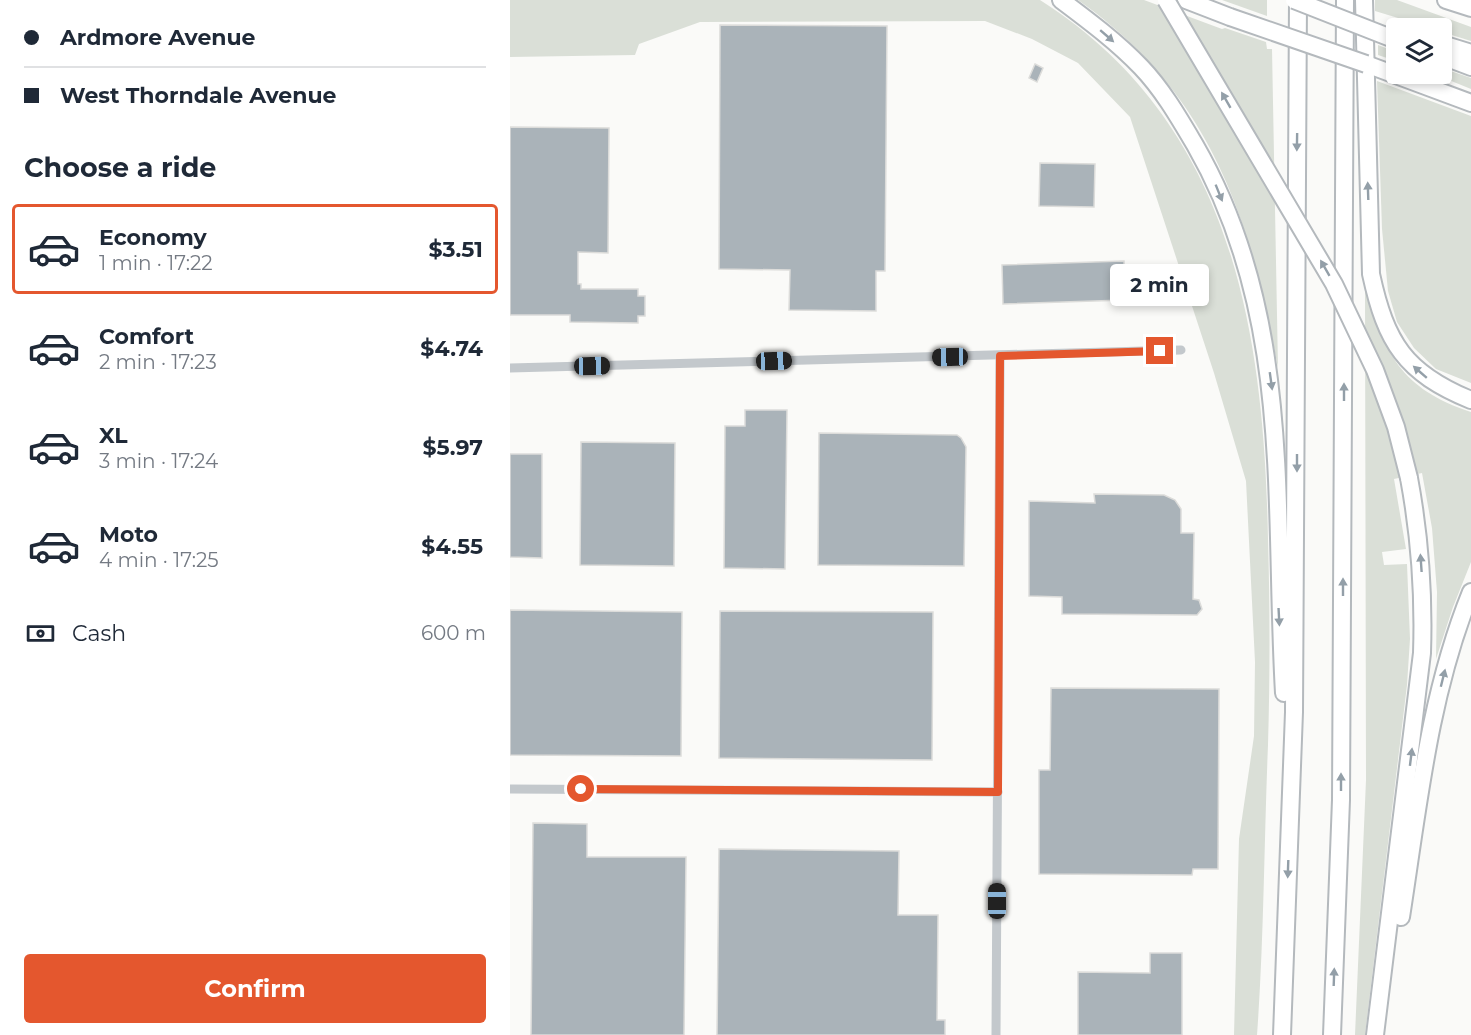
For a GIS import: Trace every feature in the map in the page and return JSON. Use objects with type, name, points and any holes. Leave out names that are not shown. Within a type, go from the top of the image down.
[{"type":"highway","points":[[1061,0],[1106,34],[1142,68],[1176,112],[1211,174],[1233,227],[1255,292],[1266,344],[1273,396],[1278,499],[1278,601],[1290,811]]},
{"type":"highway","points":[[1166,0],[1334,284],[1355,325],[1392,418],[1409,478],[1420,543],[1424,596],[1422,653],[1375,1035]]},
{"type":"highway","points":[[1186,0],[1471,103]]},
{"type":"highway","points":[[1282,1035],[1290,811],[1297,466],[1295,0],[1386,36]]},
{"type":"highway","points":[[1311,0],[1386,26]]},
{"type":"highway","points":[[1332,1035],[1341,800],[1345,0]]},
{"type":"highway","points":[[1364,0],[1371,274],[1377,303],[1395,344],[1409,363],[1428,379],[1471,400]]},
{"type":"highway","points":[[1446,0],[1471,8]]},
{"type":"highway","points":[[1452,50],[1471,53]]},
{"type":"highway","points":[[1452,55],[1471,67]]},
{"type":"highway","points":[[1379,1002],[1394,958],[1434,715],[1455,632],[1471,592]]},
{"type":"street","points":[[510,368],[1180,350]]},
{"type":"street","points":[[996,1035],[1000,356]]},
{"type":"street","points":[[510,789],[998,792]]},
{"type":"shaded area","points":[[510,0],[1040,0],[1105,50],[1156,106],[1195,169],[1224,236],[1245,308],[1258,383],[1265,461],[1270,642],[1263,927],[1257,1035],[1234,1035],[1239,839],[1254,736],[1255,662],[1246,481],[1214,373],[1130,117],[1078,63],[1032,39],[985,21],[700,22],[639,44],[635,55],[510,57]]},
{"type":"shaded area","points":[[1078,0],[1144,0],[1222,29],[1225,28],[1266,42],[1267,49],[1272,49],[1278,368],[1254,259],[1237,209],[1217,162],[1192,117],[1161,75],[1123,36]]},
{"type":"shaded area","points":[[1222,0],[1267,0],[1267,16]]},
{"type":"shaded area","points":[[1375,0],[1397,0],[1446,18],[1398,18],[1375,11]]},
{"type":"shaded area","points":[[1452,20],[1471,27],[1471,41],[1452,35]]},
{"type":"shaded area","points":[[1378,45],[1386,48],[1386,58],[1378,55]]},
{"type":"shaded area","points":[[1452,71],[1471,78],[1471,89],[1452,81]]},
{"type":"shaded area","points":[[1377,81],[1471,116],[1471,383],[1436,369],[1414,348],[1397,322],[1388,291],[1382,229]]},
{"type":"shaded area","points":[[1365,287],[1380,331],[1399,366],[1428,392],[1447,403],[1471,412],[1471,562],[1436,659],[1437,592],[1432,528],[1422,473],[1394,479],[1406,549],[1382,552],[1384,565],[1407,564],[1410,639],[1407,685],[1365,1035],[1355,1035],[1366,780]]},
{"type":"building","points":[[720,25],[887,26],[885,271],[876,271],[876,311],[789,310],[790,270],[719,269]]},
{"type":"building","points":[[1035,64],[1043,68],[1037,82],[1029,78]]},
{"type":"building","points":[[510,127],[609,128],[608,253],[578,252],[578,284],[581,284],[581,289],[638,289],[638,296],[645,296],[645,316],[638,316],[638,323],[570,322],[570,315],[510,315]]},
{"type":"building","points":[[1040,163],[1095,164],[1094,207],[1039,206]]},
{"type":"building","points":[[1124,261],[1125,300],[1003,304],[1002,265]]},
{"type":"building","points":[[745,410],[787,410],[785,569],[724,568],[725,426],[745,426]]},
{"type":"building","points":[[819,433],[957,435],[961,438],[966,447],[964,566],[818,565]]},
{"type":"building","points":[[581,442],[675,443],[674,566],[580,565]]},
{"type":"building","points":[[510,454],[542,454],[542,558],[510,557]]},
{"type":"building","points":[[1094,494],[1164,495],[1175,500],[1181,509],[1181,533],[1194,533],[1193,599],[1199,600],[1202,609],[1197,615],[1062,614],[1062,597],[1029,596],[1029,501],[1095,503]]},
{"type":"building","points":[[510,610],[682,612],[681,756],[510,755]]},
{"type":"building","points":[[720,611],[933,612],[932,760],[719,758]]},
{"type":"building","points":[[1051,688],[1219,689],[1218,869],[1193,869],[1192,875],[1039,874],[1039,770],[1050,770]]},
{"type":"building","points":[[533,823],[587,824],[587,857],[686,857],[684,1035],[531,1035]]},
{"type":"building","points":[[719,849],[899,851],[898,915],[938,915],[937,1020],[945,1020],[945,1035],[717,1035]]},
{"type":"building","points":[[1150,953],[1182,953],[1182,1035],[1078,1035],[1078,972],[1150,973]]},
{"type":"route","points":[[581,789],[998,792],[1000,356],[1160,351]]}]
